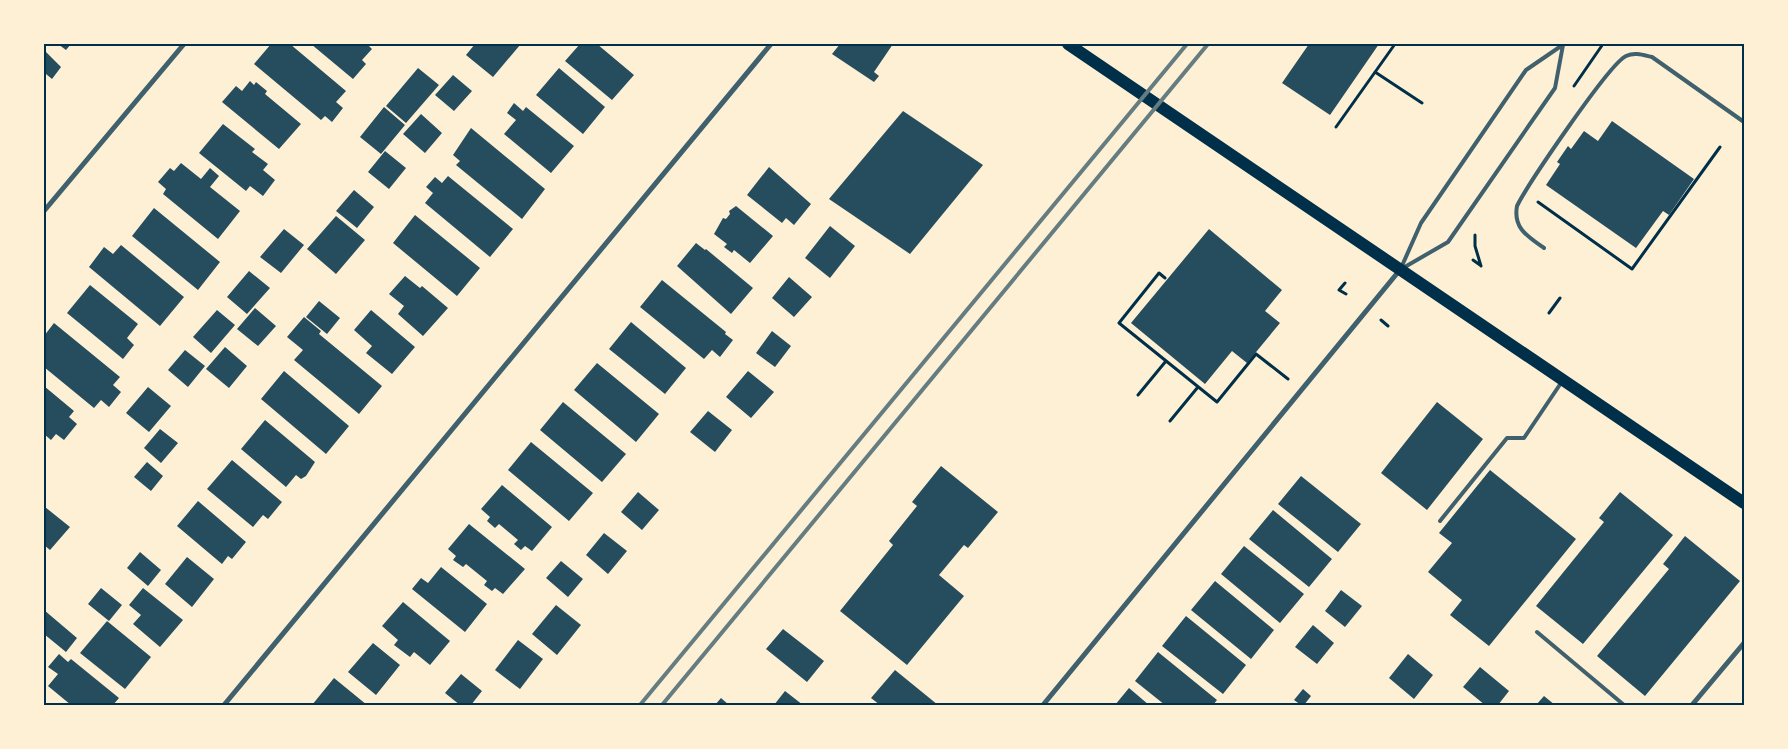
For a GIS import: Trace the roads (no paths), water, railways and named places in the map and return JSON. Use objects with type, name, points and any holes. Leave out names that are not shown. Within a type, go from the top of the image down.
[{"type":"main road","points":[[1068,44],[1744,503]]},
{"type":"street","points":[[44,211],[184,44]]},
{"type":"street","points":[[224,705],[771,44]]},
{"type":"street","points":[[1043,705],[1401,269]]},
{"type":"street","points":[[1692,705],[1744,643]]},
{"type":"lane","points":[[1401,269],[1448,242],[1555,88],[1563,44]]},
{"type":"lane","points":[[1401,269],[1421,223],[1526,70],[1563,44]]},
{"type":"lane","points":[[1544,248],[1521,230],[1515,216],[1517,206],[1589,100],[1620,60],[1627,56],[1639,54],[1652,57],[1744,122]]},
{"type":"lane","points":[[1440,521],[1506,438],[1524,438],[1563,380]]},
{"type":"lane","points":[[1537,632],[1624,705]]},
{"type":"railway","points":[[640,705],[1187,44]]},
{"type":"railway","points":[[662,705],[1208,44]]}]
